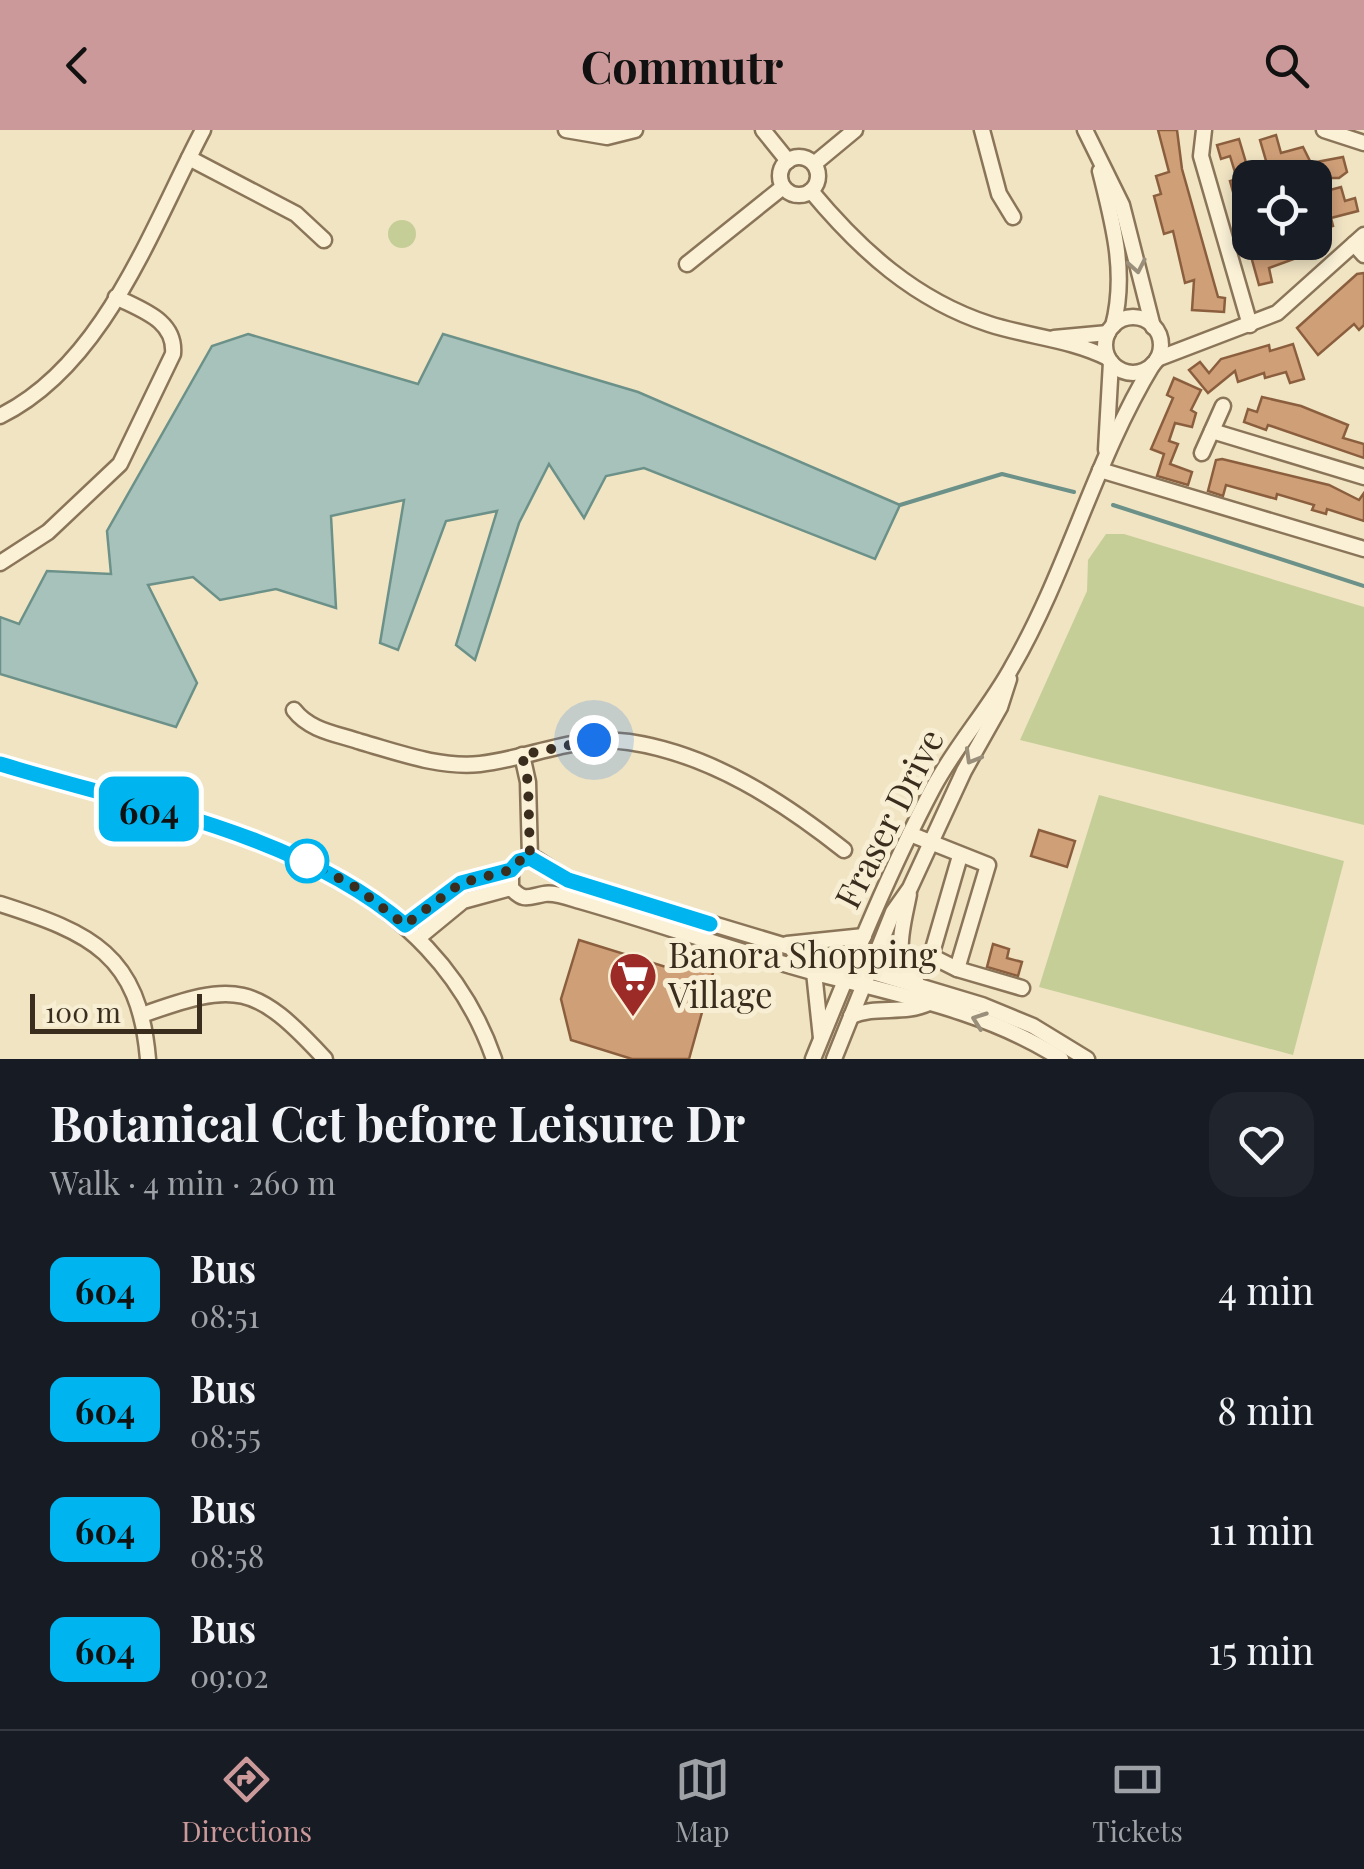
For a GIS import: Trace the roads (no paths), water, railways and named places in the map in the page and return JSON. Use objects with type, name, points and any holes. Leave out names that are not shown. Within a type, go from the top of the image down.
[{"type":"street","points":[[0,416],[60,376],[89,342],[203,130]]},
{"type":"street","points":[[566,130],[606,138],[635,130]]},
{"type":"street","points":[[763,130],[788,161]]},
{"type":"street","points":[[814,164],[855,130]]},
{"type":"street","points":[[982,130],[998,194],[1013,217]]},
{"type":"street","points":[[1085,130],[1122,206],[1160,344],[1155,362]]},
{"type":"street","points":[[1204,130],[1202,156],[1250,325]]},
{"type":"street","points":[[1324,130],[1364,142]]},
{"type":"street","points":[[1098,156],[1117,245],[1119,288],[1110,329],[1109,360]]},
{"type":"street","points":[[802,157],[814,164],[818,178],[811,191],[796,195],[783,187],[780,173],[788,161],[802,157]]},
{"type":"street","points":[[188,158],[296,214],[324,240]]},
{"type":"street","points":[[687,264],[783,187]]},
{"type":"street","points":[[811,191],[862,248],[912,288],[988,324],[1054,338],[1131,373],[1196,340],[1277,313],[1360,245]]},
{"type":"street","points":[[0,563],[48,532],[120,464],[173,354],[168,328],[116,297]]},
{"type":"street","points":[[1054,338],[1110,329],[1132,318],[1196,340]]},
{"type":"street","name":"Fraser Drive","points":[[1106,451],[1109,360]]},
{"type":"street","name":"Fraser Drive","points":[[834,1059],[893,912],[910,888],[1000,707],[1012,668],[1106,451],[1155,362]]},
{"type":"street","points":[[1202,452],[1223,406]]},
{"type":"street","points":[[1212,431],[1364,477]]},
{"type":"street","points":[[1100,470],[1364,548]]},
{"type":"street","name":"Fraser Drive","points":[[813,1059],[910,834],[951,756],[1012,668]]},
{"type":"street","points":[[294,710],[303,721],[327,731],[430,761],[470,764],[594,740],[664,749],[768,794],[844,850]]},
{"type":"street","points":[[522,755],[530,799],[530,858]]},
{"type":"street","points":[[0,764],[290,853],[357,888],[405,925],[453,980],[494,1059]]},
{"type":"street","points":[[910,834],[929,845],[988,865],[958,969]]},
{"type":"street","points":[[960,856],[931,956],[958,969],[1022,988]]},
{"type":"street","points":[[405,925],[461,883],[511,870],[519,861],[530,858],[542,862],[549,871],[781,945],[849,973],[923,986],[1009,1015],[1087,1059]]},
{"type":"street","points":[[511,870],[511,888]]},
{"type":"street","points":[[544,894],[550,884],[549,871]]},
{"type":"street","points":[[418,938],[463,901],[511,888]]},
{"type":"street","points":[[511,888],[526,899],[544,894],[608,909],[814,972],[849,973]]},
{"type":"street","points":[[910,888],[900,959],[906,974],[923,986]]},
{"type":"street","points":[[608,909],[626,898]]},
{"type":"street","points":[[0,904],[64,925],[95,942],[126,980],[142,1015],[148,1059]]},
{"type":"street","points":[[670,912],[678,920],[720,934],[728,946]]},
{"type":"street","points":[[781,945],[864,936]]},
{"type":"street","points":[[814,972],[822,1038]]},
{"type":"street","points":[[866,977],[1016,1034],[1061,1059]]},
{"type":"street","points":[[142,1015],[200,994],[236,993],[281,1016],[325,1059]]},
{"type":"street","points":[[851,1016],[872,1009],[918,1009],[929,1003]]},
{"type":"water","points":[[248,334],[418,384],[443,334],[638,392],[900,505],[875,559],[644,468],[606,476],[584,518],[549,464],[519,523],[475,660],[456,645],[497,511],[446,521],[398,650],[380,643],[404,500],[331,516],[336,608],[276,589],[220,600],[193,577],[148,585],[197,683],[176,727],[0,674],[0,617],[19,624],[47,571],[111,574],[107,531],[212,346]]},
{"type":"waterway","points":[[900,505],[1002,474],[1074,492]]},
{"type":"waterway","points":[[1113,505],[1364,586]]},
{"type":"place","name":"Banora Shopping Village","points":[[633,1018]]}]
